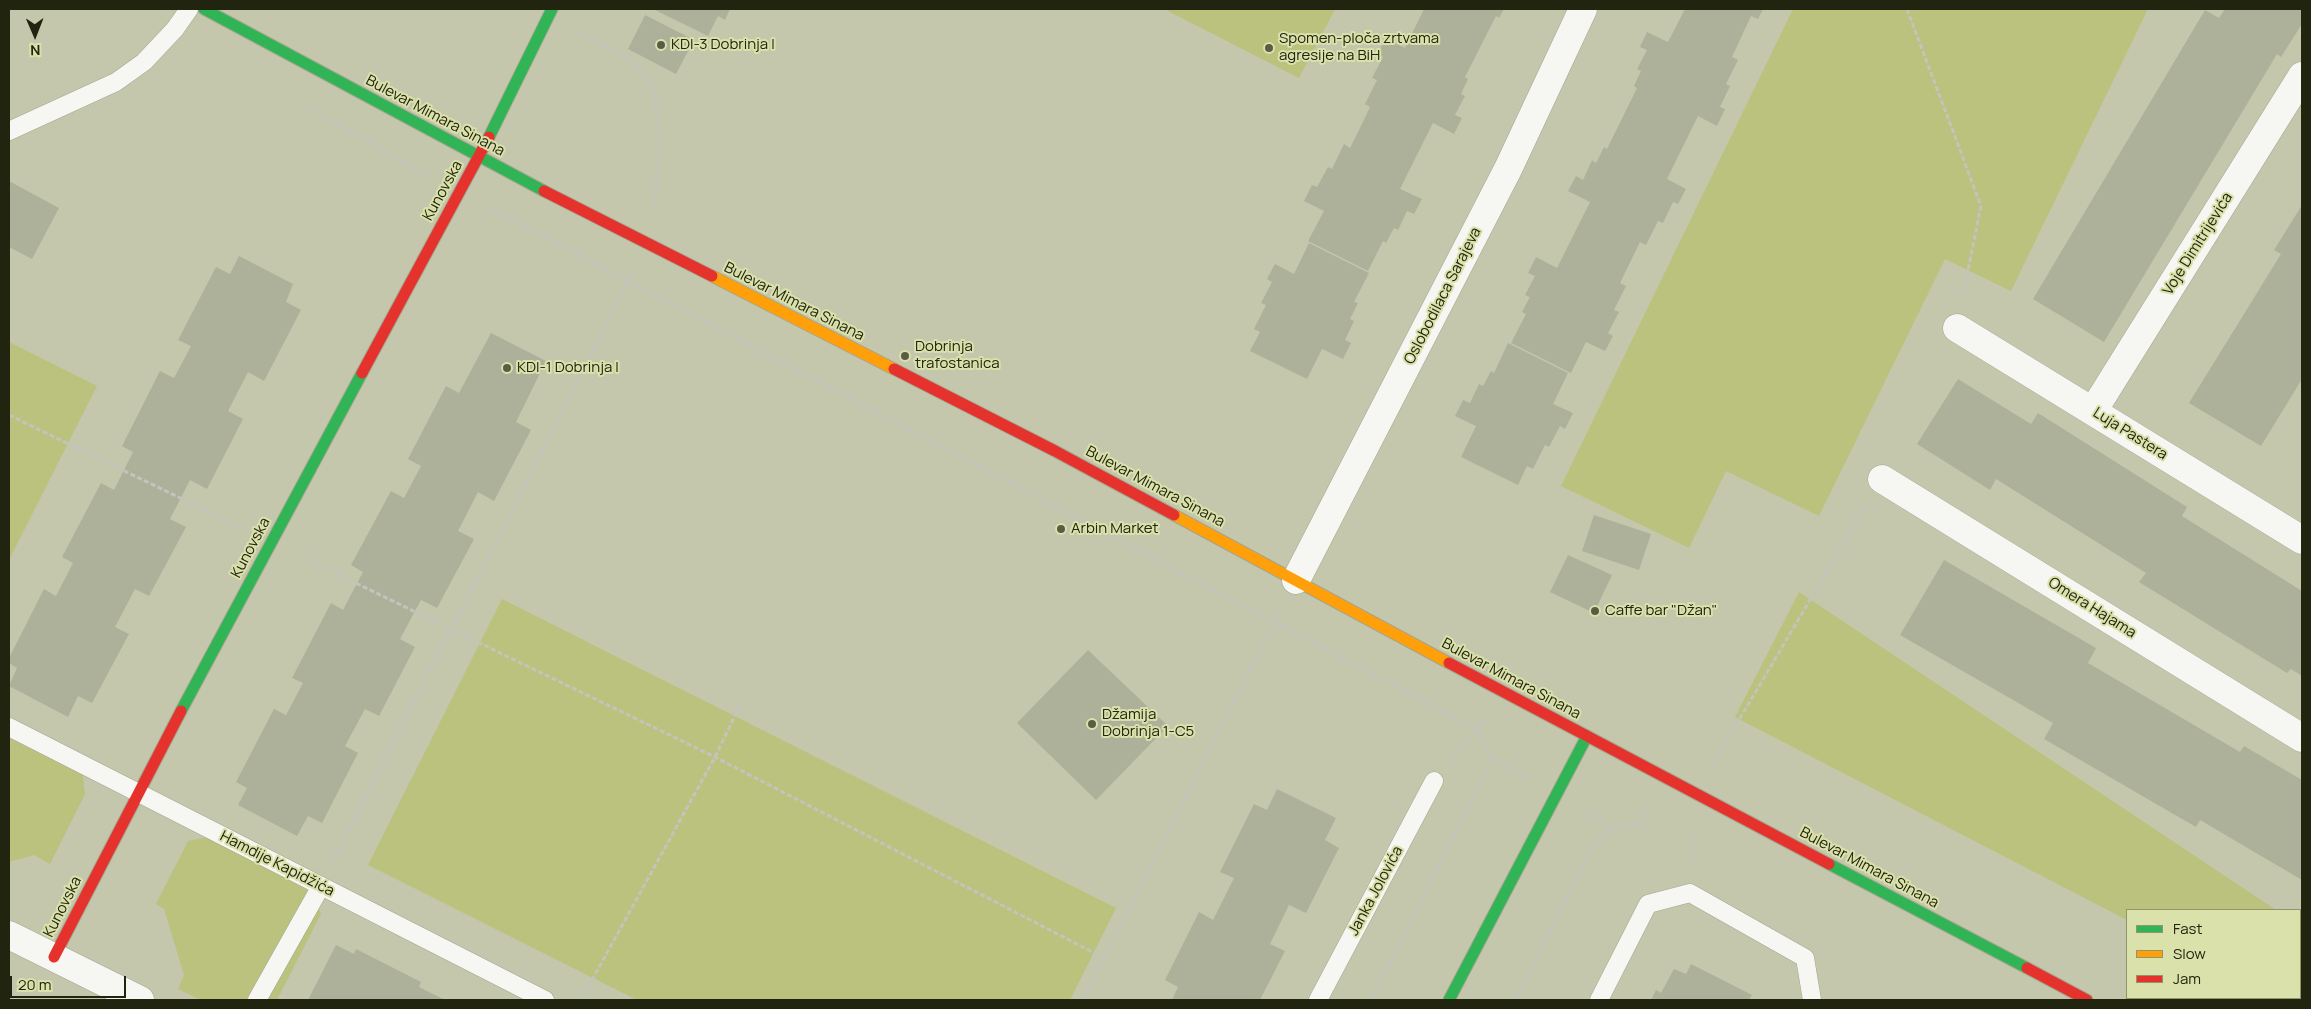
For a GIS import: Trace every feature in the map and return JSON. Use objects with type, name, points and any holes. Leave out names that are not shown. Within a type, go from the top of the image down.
[{"type":"street","name":"Bulevar Mimara Sinana","points":[[204,9],[647,244],[1055,450],[1496,688],[2087,1000]]},
{"type":"street","name":"Kunovska","points":[[54,956],[137,793],[480,156],[552,9]]},
{"type":"street","name":"Oslobodilaca Sarajeva","points":[[1296,580],[1508,169],[1583,9]]},
{"type":"street","name":"Voje Dimitrijevića","points":[[2093,411],[2302,76]]},
{"type":"street","name":"Luja Pastera","points":[[1957,328],[2302,540]]},
{"type":"street","name":"Omera Hajama","points":[[1882,479],[2302,738]]},
{"type":"street","points":[[1449,1000],[1587,736]]},
{"type":"street","points":[[9,935],[140,1000]]},
{"type":"lane","points":[[9,130],[116,82],[144,62],[174,29],[189,9]]},
{"type":"lane","name":"Hamdije Kapidžića","points":[[9,728],[545,1000]]},
{"type":"lane","name":"Janka Jolovića","points":[[1318,1000],[1434,781]]},
{"type":"lane","points":[[257,1000],[321,886]]},
{"type":"lane","points":[[1599,1000],[1648,904],[1690,893],[1805,958],[1812,1000]]},
{"type":"path","points":[[1907,9],[1981,206],[1957,328]]},
{"type":"path","points":[[321,886],[647,244],[658,178],[660,125],[650,83],[629,60],[576,32],[545,22]]},
{"type":"path","points":[[303,104],[458,194],[493,210],[1477,729],[1492,759],[1371,1000]]},
{"type":"path","points":[[9,415],[715,757],[1104,958]]},
{"type":"path","points":[[1690,893],[1696,794],[1882,479]]},
{"type":"path","points":[[1083,1000],[1296,580]]},
{"type":"path","points":[[1434,781],[1477,729],[1496,688]]},
{"type":"path","points":[[581,1000],[715,757],[742,701]]},
{"type":"path","points":[[1514,1000],[1590,851],[1611,829],[1640,824],[1662,776]]},
{"type":"green space","points":[[1164,9],[1335,9],[1299,78]]},
{"type":"green space","points":[[1793,9],[2148,9],[2011,291],[1945,259],[1819,516],[1726,471],[1689,548],[1561,486]]},
{"type":"green space","points":[[9,342],[97,386],[9,560]]},
{"type":"green space","points":[[1799,592],[2274,909],[2126,909],[2126,919],[1735,717]]},
{"type":"green space","points":[[502,599],[1116,908],[1070,1000],[637,1000],[368,865]]},
{"type":"green space","points":[[9,738],[83,775],[85,794],[50,864],[34,855],[9,862]]},
{"type":"green space","points":[[208,837],[313,893],[321,914],[277,1000],[201,1000],[178,989],[184,975],[164,909],[156,904],[188,841]]},
{"type":"green space","points":[[2301,927],[2302,1000],[2278,999],[2301,999]]},
{"type":"building","points":[[653,9],[730,9],[725,20],[718,16],[708,36]]},
{"type":"building","points":[[1424,9],[1504,9],[1499,18],[1496,16],[1465,77],[1468,79],[1461,94],[1465,96],[1455,115],[1462,118],[1454,134],[1433,123],[1400,189],[1422,199],[1414,214],[1407,211],[1398,230],[1394,228],[1386,243],[1383,241],[1368,271],[1308,241],[1324,211],[1304,201],[1312,185],[1317,187],[1328,167],[1332,169],[1344,144],[1350,148],[1370,107],[1365,104],[1377,80],[1372,78],[1383,57],[1377,54],[1386,39],[1405,48]]},
{"type":"building","points":[[1685,9],[1763,9],[1758,19],[1751,16],[1732,57],[1738,60],[1726,84],[1730,86],[1720,107],[1725,109],[1717,126],[1698,116],[1667,179],[1686,189],[1678,204],[1673,202],[1663,223],[1658,221],[1646,245],[1640,242],[1620,283],[1626,286],[1614,310],[1619,312],[1608,333],[1613,336],[1605,351],[1586,342],[1571,373],[1511,343],[1526,314],[1522,312],[1530,297],[1525,295],[1535,276],[1528,273],[1536,257],[1557,268],[1590,202],[1568,191],[1576,176],[1583,180],[1592,160],[1596,163],[1604,147],[1607,149],[1637,88],[1634,86],[1641,71],[1637,69],[1647,50],[1640,47],[1647,32],[1668,42]]},
{"type":"building","points":[[2225,9],[2302,9],[2302,24],[2281,57],[2277,54],[2104,342],[2033,299],[2205,10],[2219,18]]},
{"type":"building","name":"KDI-3 Dobrinja I","points":[[645,15],[694,40],[676,74],[628,49]]},
{"type":"building","points":[[9,181],[59,208],[32,259],[9,247]]},
{"type":"building","points":[[2302,205],[2302,379],[2261,446],[2189,403],[2281,254],[2274,250]]},
{"type":"building","points":[[1309,243],[1369,273],[1354,302],[1358,303],[1350,319],[1354,321],[1345,340],[1351,343],[1343,359],[1322,349],[1307,379],[1250,351],[1260,332],[1254,329],[1266,305],[1261,303],[1272,282],[1267,279],[1275,264],[1294,274]]},
{"type":"building","points":[[239,256],[293,284],[286,302],[301,310],[264,381],[248,372],[228,411],[243,419],[207,489],[190,480],[170,519],[186,527],[149,596],[135,589],[115,627],[129,634],[92,703],[78,696],[68,717],[9,686],[17,668],[9,663],[9,658],[44,589],[56,596],[73,563],[62,557],[101,483],[114,490],[133,452],[122,446],[160,371],[174,378],[191,346],[178,340],[216,267],[230,274]]},
{"type":"building","points":[[491,333],[546,361],[516,422],[531,430],[494,501],[478,492],[458,531],[474,539],[437,608],[421,600],[400,639],[415,647],[379,716],[365,709],[345,746],[358,753],[322,823],[308,816],[297,836],[238,805],[247,788],[236,782],[274,709],[286,715],[303,683],[292,678],[331,603],[343,610],[363,572],[351,565],[391,491],[404,498],[421,466],[408,459],[446,386],[459,393]]},
{"type":"building","points":[[1508,343],[1568,373],[1553,404],[1573,413],[1565,429],[1560,426],[1549,447],[1545,445],[1533,469],[1527,466],[1518,485],[1461,457],[1476,426],[1455,416],[1463,400],[1470,403],[1479,384],[1483,386],[1491,371],[1494,373]]},
{"type":"building","points":[[1958,379],[2031,424],[2038,413],[2187,507],[2182,516],[2302,591],[2302,676],[2291,669],[2287,673],[2139,582],[2146,573],[1996,479],[1990,490],[1917,444]]},
{"type":"building","points":[[1594,515],[1651,534],[1639,570],[1582,551]]},
{"type":"building","points":[[1568,555],[1612,575],[1594,613],[1550,592]]},
{"type":"building","points":[[1944,560],[2096,648],[2088,663],[2240,752],[2244,746],[2302,780],[2302,880],[2200,820],[2196,827],[2044,739],[2053,723],[1900,635]]},
{"type":"building","name":"Džamija Dobrinja 1-C5","points":[[1088,650],[1168,726],[1096,800],[1017,723]]},
{"type":"building","points":[[1277,789],[1336,818],[1325,840],[1339,848],[1306,913],[1289,905],[1270,944],[1285,951],[1260,1000],[1172,1000],[1178,987],[1165,980],[1199,912],[1213,920],[1234,878],[1220,872],[1254,804],[1267,810]]},
{"type":"building","points":[[336,945],[354,954],[356,949],[421,982],[419,987],[445,1000],[308,1000]]},
{"type":"building","points":[[1691,964],[1752,995],[1749,1000],[1651,1000],[1656,990],[1661,993],[1674,969],[1686,974]]},
{"type":"traffic: fast","points":[[204,9],[544,191]]},
{"type":"traffic: fast","points":[[489,137],[552,9]]},
{"type":"traffic: fast","points":[[181,711],[362,373]]},
{"type":"traffic: fast","points":[[1449,1000],[1587,736]]},
{"type":"traffic: fast","points":[[1829,864],[2027,968]]},
{"type":"traffic: slow","points":[[712,276],[894,369]]},
{"type":"traffic: slow","points":[[1174,515],[1449,663]]},
{"type":"traffic: jam","points":[[362,373],[489,137]]},
{"type":"traffic: jam","points":[[544,191],[712,276]]},
{"type":"traffic: jam","points":[[894,369],[1055,451],[1174,515]]},
{"type":"traffic: jam","points":[[1449,663],[1829,864]]},
{"type":"traffic: jam","points":[[54,957],[181,711]]},
{"type":"traffic: jam","points":[[2027,968],[2087,1000]]},
{"type":"place","name":"KDI-3 Dobrinja I","points":[[661,45]]},
{"type":"place","name":"Spomen-ploča zrtvama agresije na BiH","points":[[1269,48]]},
{"type":"place","name":"Dobrinja trafostanica","points":[[905,356]]},
{"type":"place","name":"KDI-1 Dobrinja I","points":[[507,368]]},
{"type":"place","name":"Arbin Market","points":[[1061,529]]},
{"type":"place","name":"Caffe bar \"Džan\"","points":[[1595,611]]},
{"type":"place","name":"Džamija Dobrinja 1-C5","points":[[1092,724]]}]
